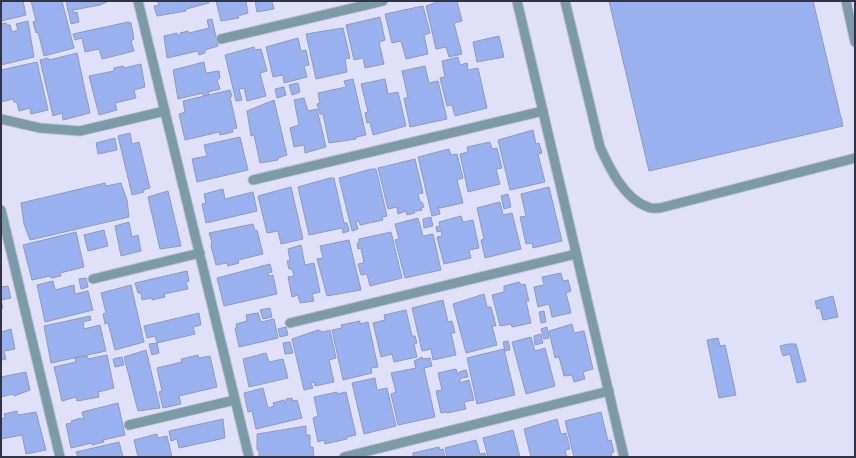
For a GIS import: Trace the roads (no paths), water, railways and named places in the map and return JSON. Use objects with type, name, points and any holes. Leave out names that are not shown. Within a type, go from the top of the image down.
[{"type":"lane","points":[[138,1],[249,457]]},
{"type":"lane","points":[[221,39],[382,1]]},
{"type":"lane","points":[[517,1],[624,457]]},
{"type":"lane","points":[[564,1],[600,147],[609,167],[622,187],[648,208],[660,208],[855,158]]},
{"type":"lane","points":[[846,1],[855,42]]},
{"type":"lane","points":[[1,119],[40,128],[80,131],[165,111]]},
{"type":"lane","points":[[253,180],[543,111]]},
{"type":"lane","points":[[1,210],[60,457]]},
{"type":"lane","points":[[93,279],[200,253]]},
{"type":"lane","points":[[290,323],[576,254]]},
{"type":"lane","points":[[344,457],[609,391]]},
{"type":"lane","points":[[129,424],[235,400]]}]
